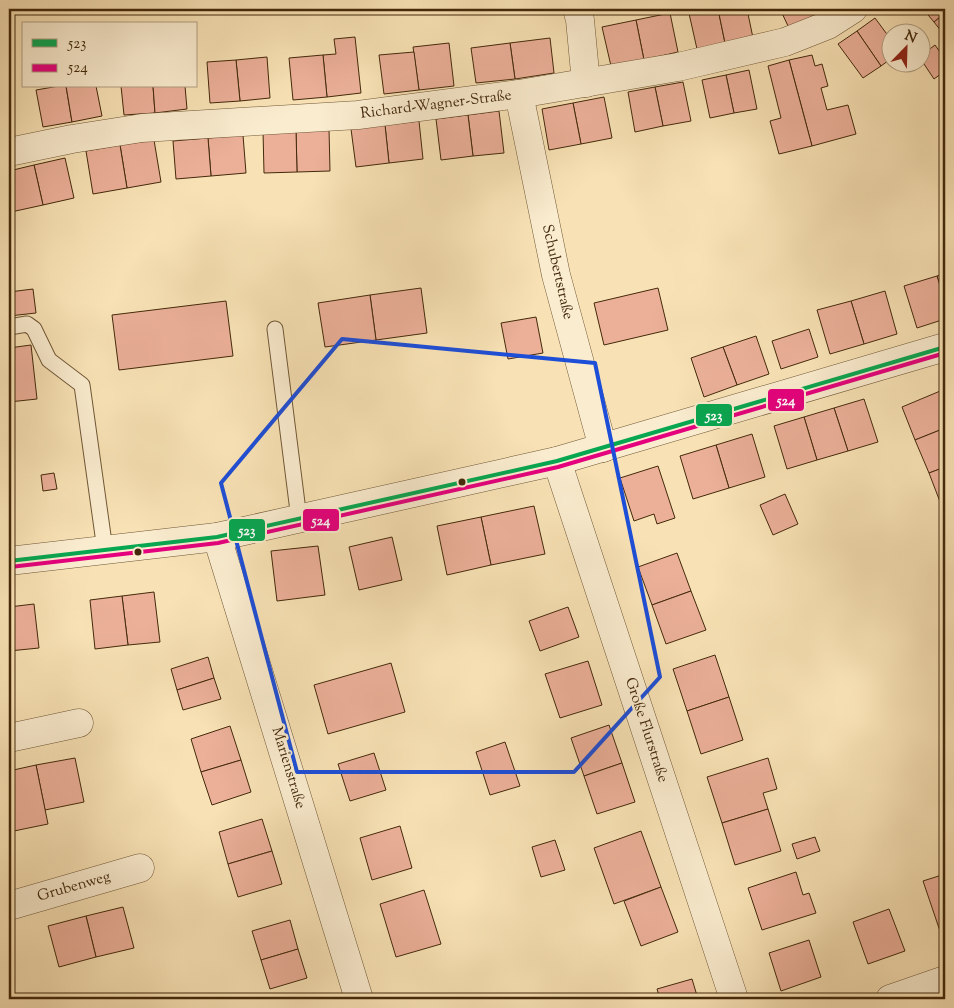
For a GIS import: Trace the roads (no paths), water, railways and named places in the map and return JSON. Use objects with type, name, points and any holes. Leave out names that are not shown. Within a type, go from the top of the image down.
[{"type":"street","points":[[577,9],[580,20],[586,82]]},
{"type":"street","name":"Richard-Wagner-Straße","points":[[9,152],[72,139],[142,128],[358,115],[519,94],[678,67],[785,42],[828,24],[853,9]]},
{"type":"street","name":"Schubertstraße","points":[[519,94],[556,275],[603,448]]},
{"type":"street","points":[[9,561],[217,537],[557,461],[945,349]]},
{"type":"street","name":"Große Flurstraße","points":[[557,461],[734,999]]},
{"type":"street","name":"Marienstraße","points":[[217,537],[359,999]]},
{"type":"street","points":[[9,738],[79,724]]},
{"type":"street","name":"Grubenweg","points":[[9,906],[140,868]]},
{"type":"street","points":[[890,999],[945,980]]},
{"type":"lane","points":[[9,327],[27,324],[34,329],[49,360],[82,385],[104,550]]},
{"type":"lane","points":[[275,329],[299,519]]}]
